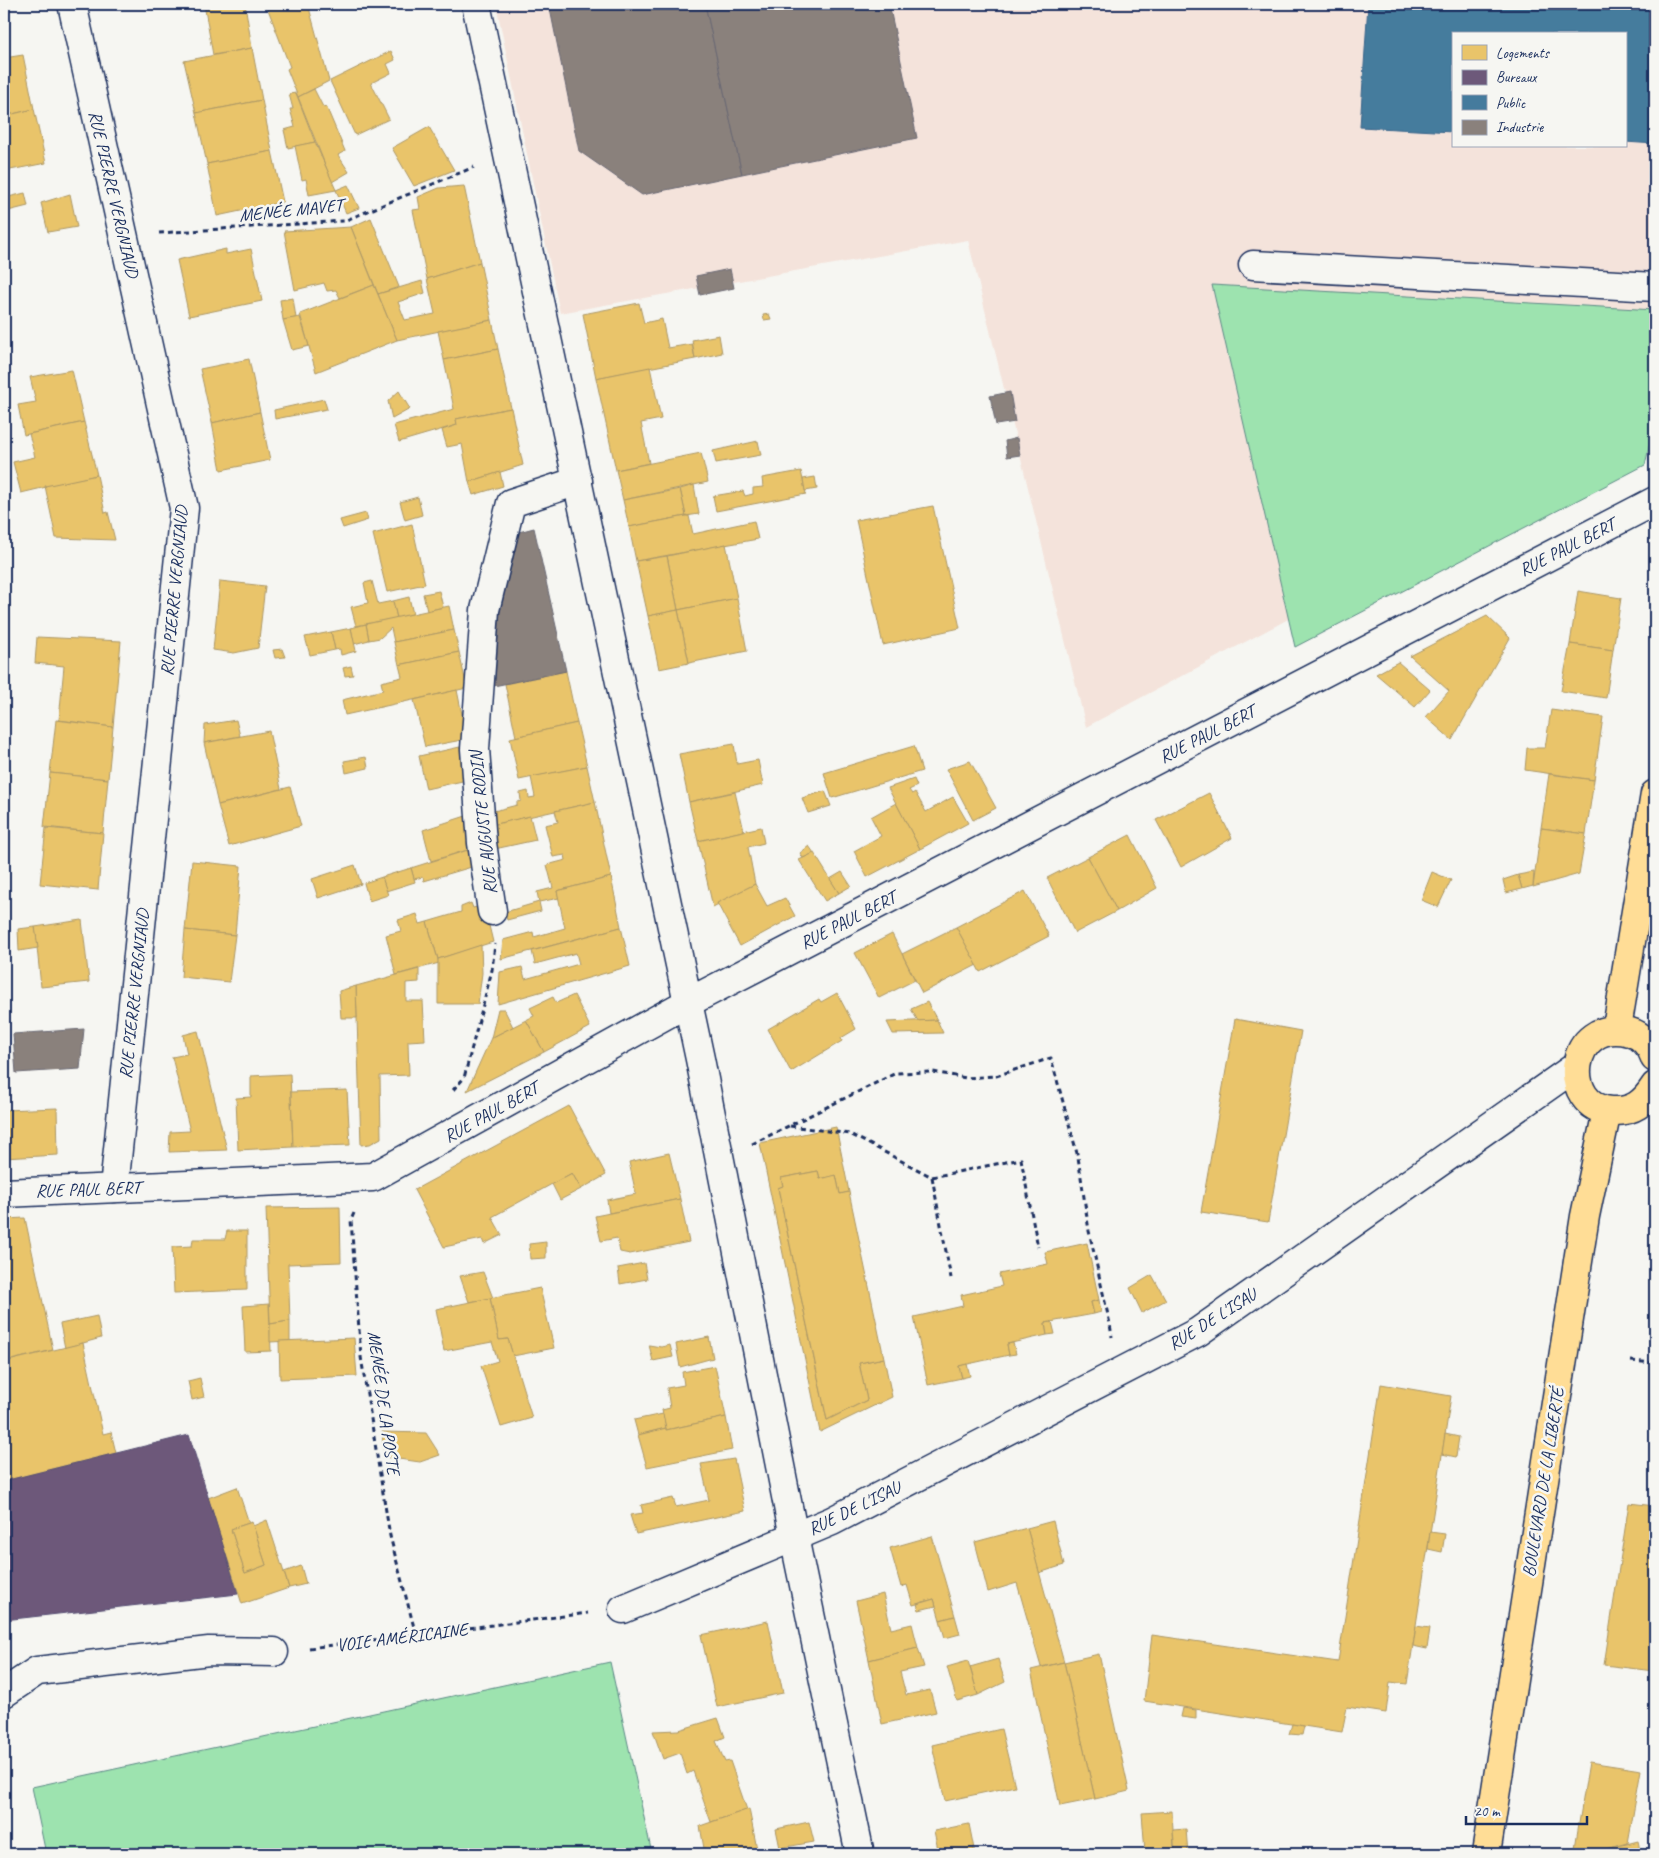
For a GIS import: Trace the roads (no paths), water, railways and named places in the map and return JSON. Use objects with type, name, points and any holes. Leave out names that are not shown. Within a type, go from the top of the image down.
[{"type":"main road","points":[[1617,1028],[1655,794]]},
{"type":"main road","points":[[1655,1058],[1653,1050],[1636,1033],[1617,1028],[1598,1033],[1585,1043],[1575,1067],[1578,1085],[1584,1096],[1594,1105],[1607,1111],[1621,1112],[1633,1108],[1646,1099],[1655,1086]]},
{"type":"main road","name":"BOULEVARD DE LA LIBERTÉ","points":[[1486,1854],[1585,1216],[1607,1111]]},
{"type":"street","name":"RUE PIERRE VERGNIAUD","points":[[72,4],[184,508],[114,1188]]},
{"type":"street","points":[[476,4],[720,1160],[794,1538],[860,1854]]},
{"type":"street","points":[[1253,265],[1655,287]]},
{"type":"street","name":"RUE AUGUSTE RODIN","points":[[492,911],[482,843],[475,749],[485,610],[511,503],[578,481]]},
{"type":"street","name":"RUE PAUL BERT","points":[[4,1193],[373,1177],[687,1004],[1655,501]]},
{"type":"street","name":"RUE DE L'ISAU","points":[[794,1538],[832,1521],[1198,1332],[1575,1067]]},
{"type":"street","points":[[622,1609],[794,1538]]},
{"type":"street","points":[[4,1693],[37,1671],[209,1651],[274,1652]]}]
